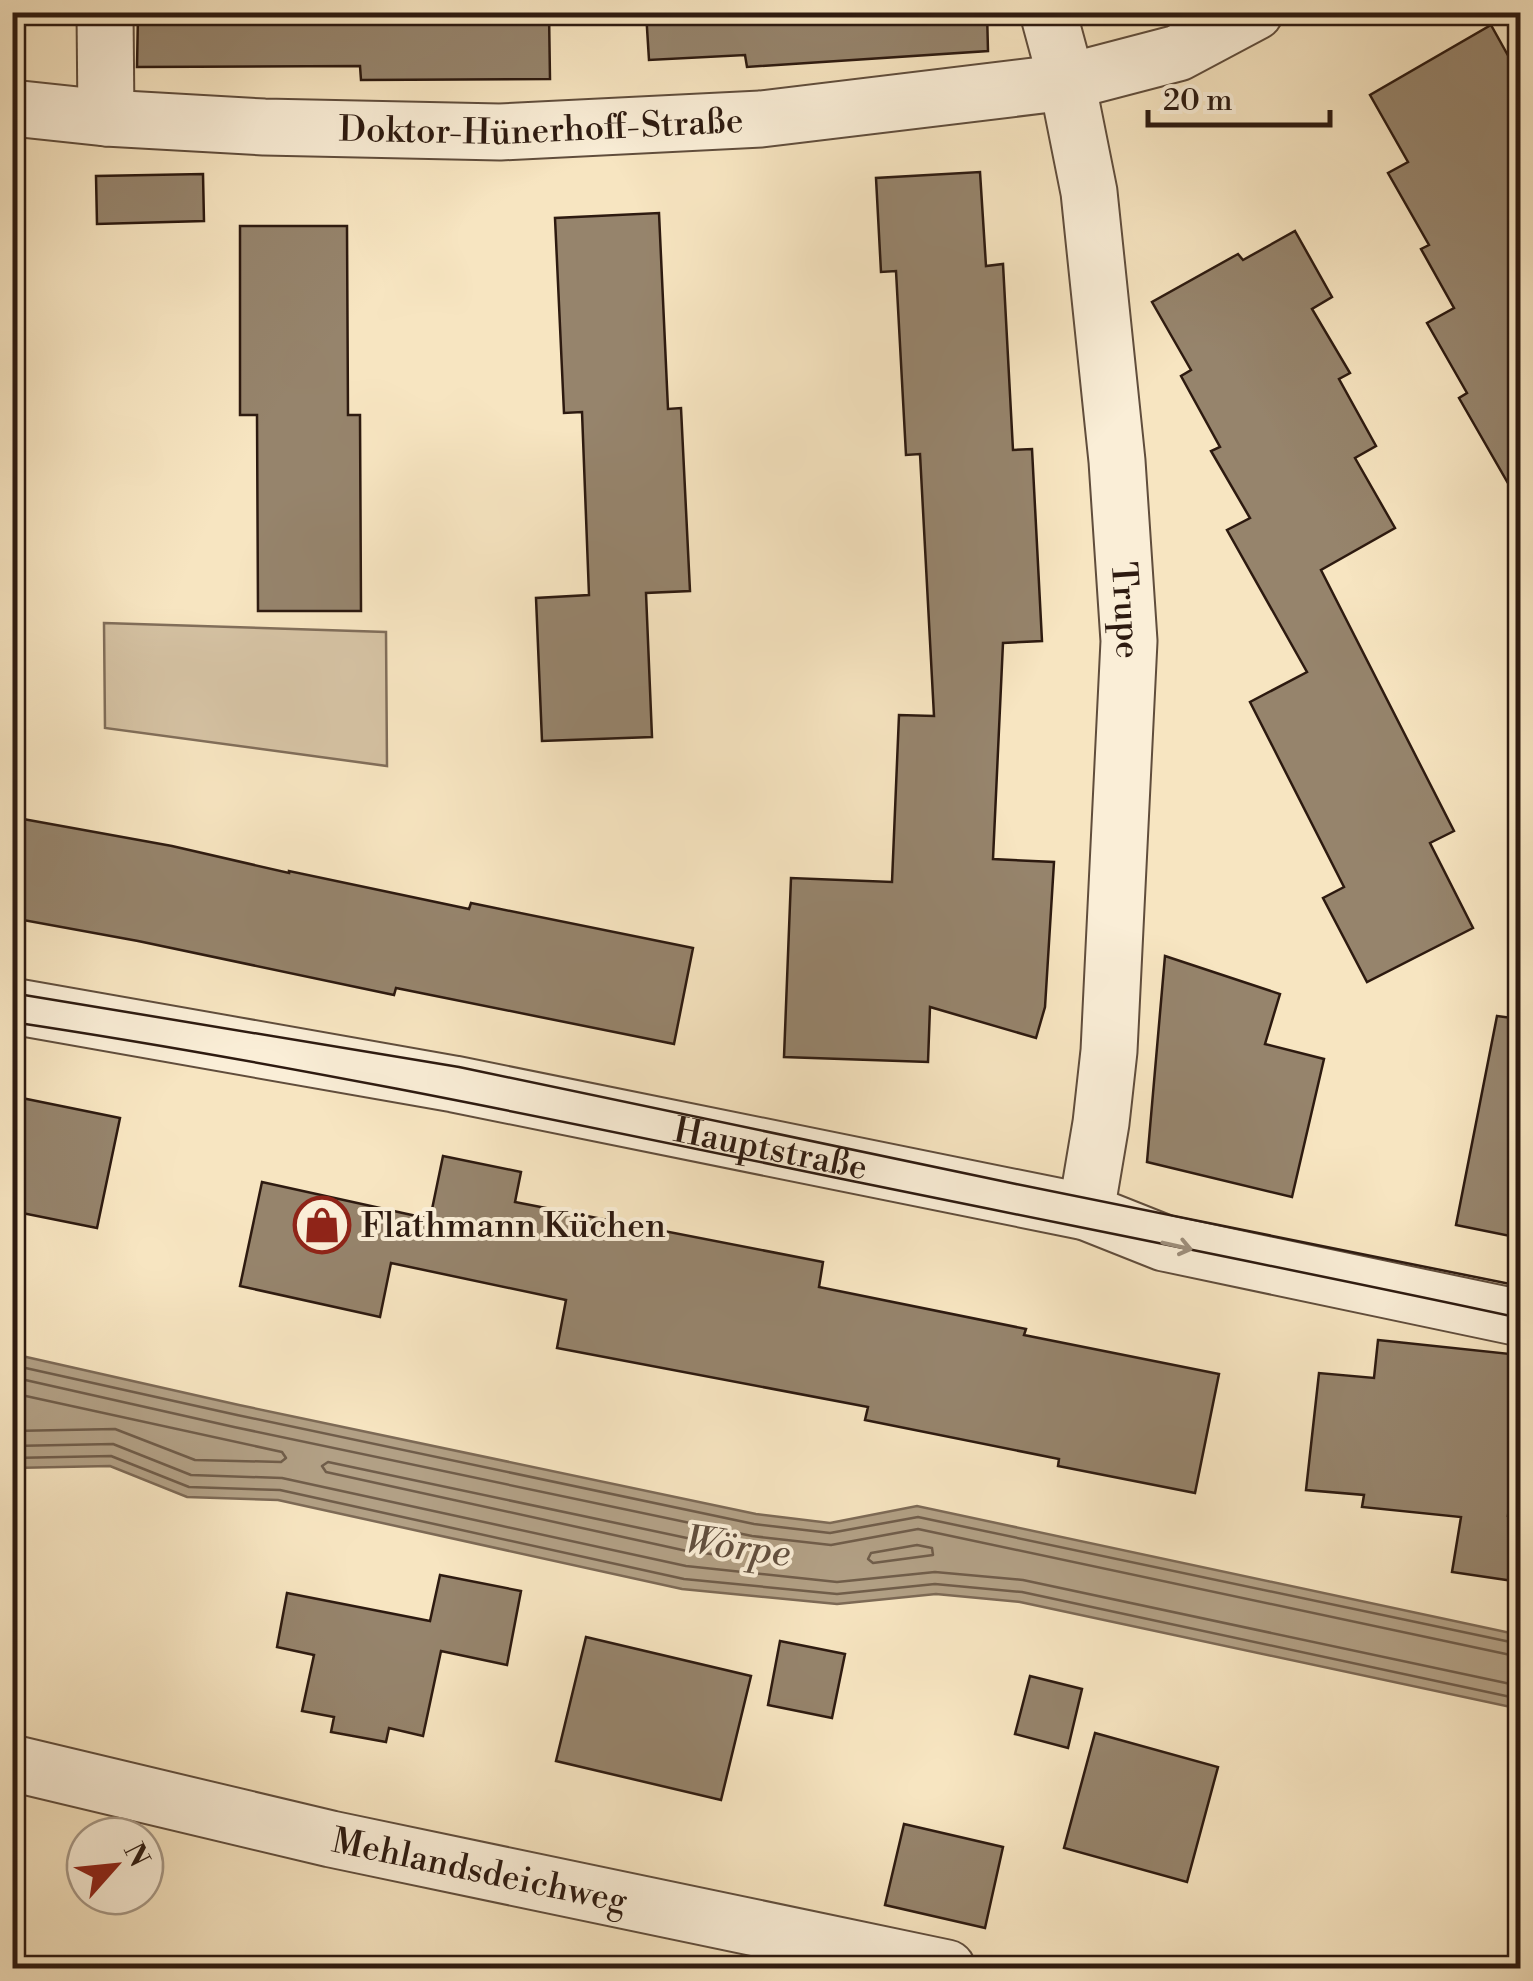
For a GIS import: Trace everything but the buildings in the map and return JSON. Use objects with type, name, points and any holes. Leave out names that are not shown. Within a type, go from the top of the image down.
[{"type":"street","points":[[104,12],[106,118]]},
{"type":"street","name":"Trupe","points":[[1048,12],[1068,82],[1089,192],[1117,461],[1130,641],[1109,1052],[1086,1212]]},
{"type":"street","name":"Doktor-Hünerhoff-Straße","points":[[12,108],[264,127],[500,132],[761,119],[1068,82],[1178,54],[1254,12]]},
{"type":"street","name":"Hauptstraße","points":[[12,1006],[454,1084],[1086,1212],[1164,1244],[1520,1318]]},
{"type":"street","name":"Mehlandsdeichweg","points":[[12,1762],[331,1839],[947,1968]]},
{"type":"shaded area","points":[[104,623],[386,632],[387,766],[105,728]]},
{"type":"water","name":"Wörpe","points":[[13,1354],[756,1514],[830,1523],[917,1506],[1520,1635],[1520,1709],[1020,1602],[936,1594],[837,1604],[682,1589],[278,1500],[187,1497],[110,1466],[13,1468]]},
{"type":"tram line","points":[[12,993],[459,1067],[1520,1286]]},
{"type":"tram line","points":[[12,1022],[438,1097],[1520,1318]]},
{"type":"place","name":"Flathmann Küchen","points":[[322,1225]]}]
